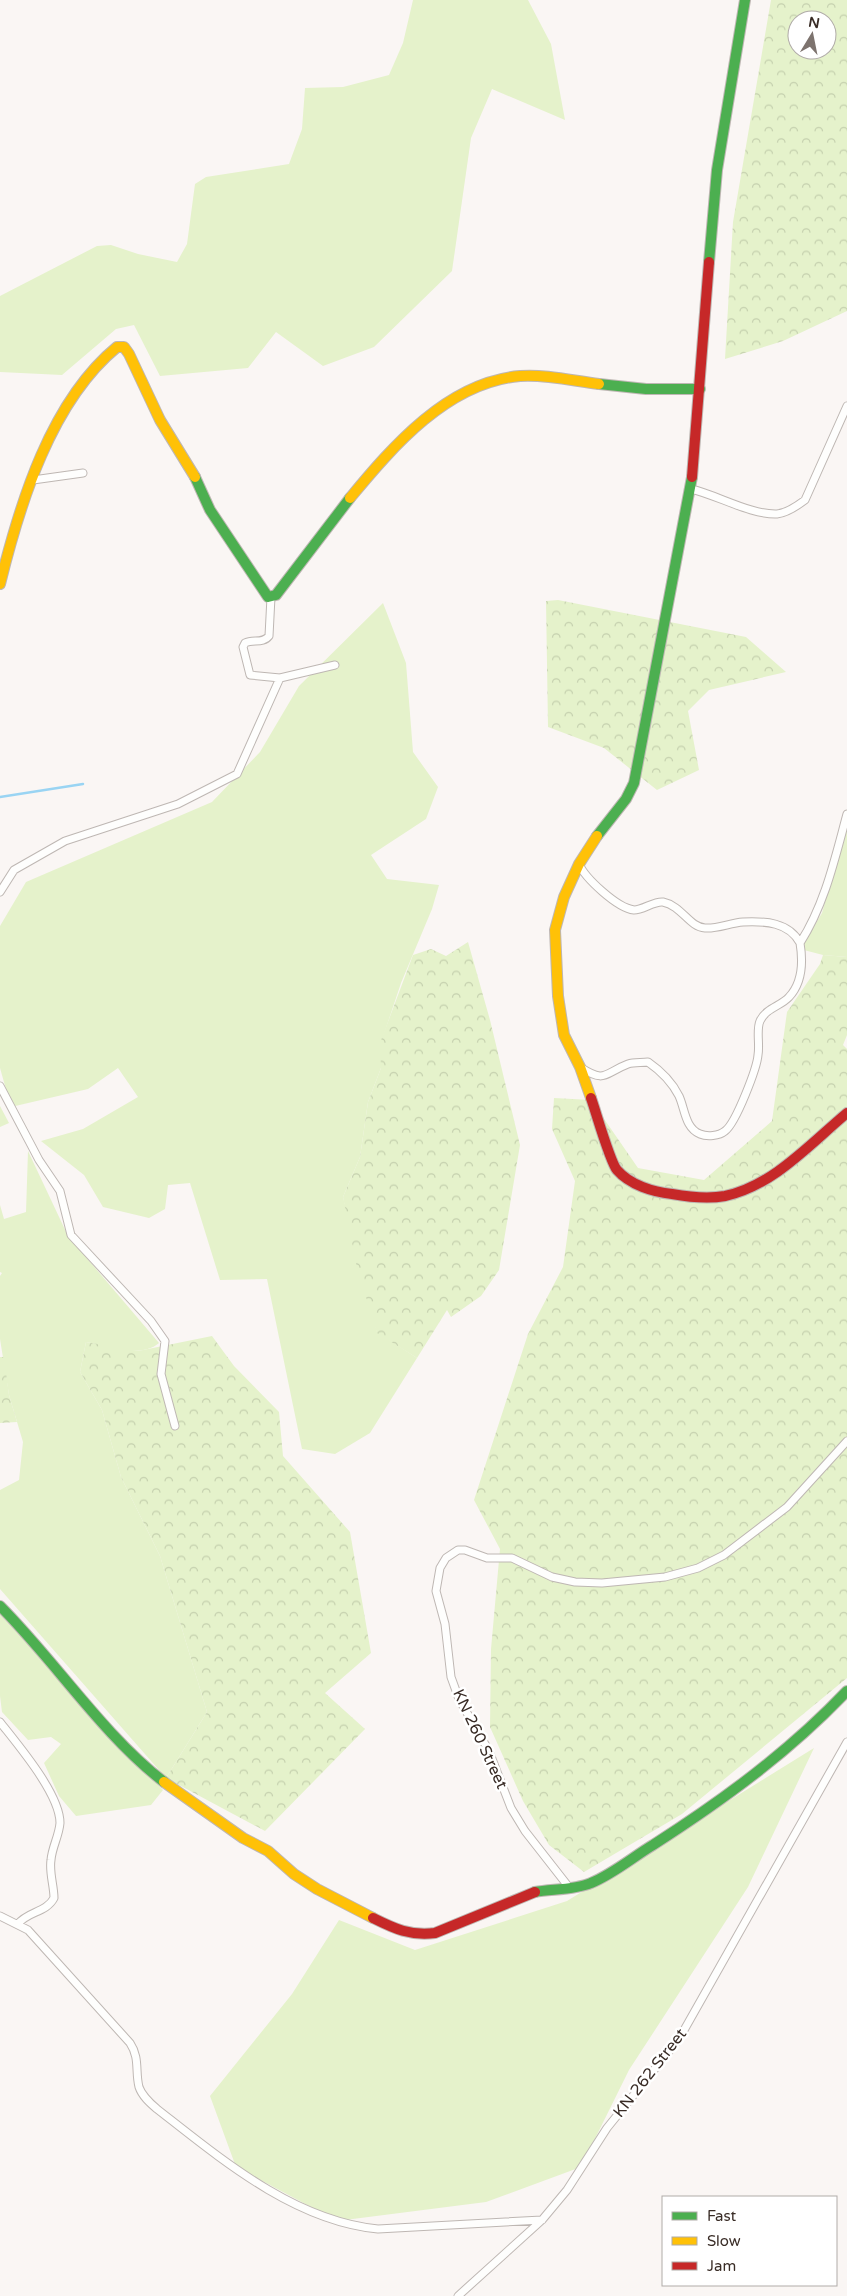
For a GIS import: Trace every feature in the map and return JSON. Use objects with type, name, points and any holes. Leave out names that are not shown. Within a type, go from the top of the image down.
[{"type":"street","points":[[745,0],[717,170],[691,489],[634,783],[626,799],[597,835],[579,864],[564,897],[555,930],[558,996],[564,1035],[580,1067],[616,1169],[629,1181],[654,1193],[689,1196],[730,1195],[757,1184],[847,1113]]},
{"type":"street","points":[[0,584],[7,555],[50,433],[66,406],[93,369],[109,352],[117,347],[124,346],[129,354],[160,420],[191,468],[210,510],[262,591],[268,597],[276,595],[364,482],[412,431],[435,412],[473,389],[494,380],[519,376],[630,388],[700,389]]},
{"type":"street","points":[[691,489],[756,510],[777,514],[793,509],[805,500],[847,406]]},
{"type":"street","points":[[33,480],[83,473]]},
{"type":"street","points":[[271,597],[269,636],[262,641],[250,640],[243,647],[250,675],[280,678],[335,665]]},
{"type":"street","points":[[0,892],[14,870],[65,841],[178,804],[237,774],[280,678]]},
{"type":"street","points":[[800,943],[810,928],[824,896],[847,814]]},
{"type":"street","points":[[579,864],[583,874],[592,882],[620,904],[634,910],[663,902],[682,910],[690,922],[703,928],[743,922],[780,925],[794,932],[800,943],[803,961],[798,982],[789,997],[764,1015],[759,1023],[758,1056],[751,1082],[726,1131],[713,1136],[700,1135],[690,1128],[679,1096],[669,1080],[648,1062],[630,1063],[608,1075],[594,1076],[580,1067]]},
{"type":"street","points":[[0,1086],[39,1160],[60,1191],[71,1235],[152,1321],[165,1340],[161,1374],[175,1426]]},
{"type":"street","name":"KN 260 Street","points":[[568,1886],[525,1831],[516,1816],[489,1751],[459,1699],[452,1677],[446,1624],[436,1591],[440,1568],[446,1558],[458,1550],[465,1550],[487,1558],[512,1558],[552,1577],[575,1582],[602,1583],[665,1577],[698,1568],[731,1550],[787,1507],[847,1441]]},
{"type":"street","points":[[0,1606],[46,1653],[114,1735],[153,1773],[203,1811],[243,1838],[268,1851],[294,1874],[317,1889],[393,1928],[419,1935],[435,1933],[533,1892],[590,1884],[673,1833],[814,1726],[847,1691]]},
{"type":"street","points":[[0,1722],[45,1784],[58,1810],[60,1822],[57,1842],[51,1858],[54,1898],[46,1908],[27,1915],[18,1924]]},
{"type":"street","name":"KN 262 Street","points":[[458,2296],[542,2220],[567,2190],[607,2128],[679,2040],[847,1742]]},
{"type":"street","points":[[0,1916],[28,1930],[130,2043],[136,2052],[139,2086],[144,2096],[157,2109],[244,2172],[296,2204],[354,2227],[378,2229],[542,2220]]},
{"type":"green space","points":[[413,0],[528,0],[551,44],[565,120],[492,89],[471,138],[452,271],[374,347],[323,366],[276,332],[248,368],[160,376],[134,325],[116,329],[62,375],[0,372],[0,296],[97,246],[111,245],[138,254],[177,262],[187,244],[195,184],[206,177],[289,164],[302,129],[305,88],[343,87],[389,75],[403,43]]},
{"type":"green space","points":[[771,0],[847,0],[847,311],[783,341],[725,359],[733,222]]},
{"type":"green space","points":[[558,600],[746,637],[786,672],[709,690],[688,711],[699,770],[657,790],[604,748],[548,727],[546,601]]},
{"type":"green space","points":[[383,603],[406,663],[413,752],[438,787],[426,819],[371,855],[387,879],[439,885],[432,909],[401,983],[381,1043],[381,1068],[368,1102],[360,1157],[343,1197],[377,1332],[417,1358],[370,1433],[335,1454],[302,1449],[267,1279],[220,1280],[190,1183],[168,1185],[165,1209],[149,1218],[103,1207],[84,1175],[41,1141],[83,1129],[138,1097],[118,1068],[88,1089],[11,1107],[0,1068],[0,926],[26,882],[212,802],[260,752],[299,686]]},
{"type":"green space","points":[[847,822],[847,957],[823,955],[800,949],[822,913]]},
{"type":"green space","points":[[468,942],[490,1020],[520,1145],[499,1270],[481,1296],[451,1317],[447,1310],[417,1358],[377,1333],[357,1268],[343,1197],[360,1157],[368,1102],[381,1068],[380,1043],[413,955],[431,949],[446,956]]},
{"type":"green space","points":[[823,955],[847,957],[847,1035],[843,1045],[847,1049],[847,1678],[682,1814],[584,1872],[549,1845],[523,1801],[490,1727],[491,1649],[500,1549],[474,1500],[528,1334],[563,1267],[575,1181],[552,1129],[554,1098],[591,1100],[638,1168],[704,1180],[772,1121],[787,1012],[820,964]]},
{"type":"green space","points":[[0,1106],[9,1123],[0,1127]]},
{"type":"green space","points":[[28,1151],[68,1236],[159,1343],[151,1348],[133,1351],[86,1342],[80,1372],[102,1410],[121,1477],[160,1556],[207,1712],[166,1778],[0,1589],[0,1490],[19,1480],[23,1442],[9,1395],[0,1339],[0,1276],[2,1273],[0,1272],[0,1205],[4,1219],[26,1212]]},
{"type":"green space","points":[[212,1336],[234,1366],[279,1412],[283,1456],[350,1532],[371,1653],[325,1693],[365,1729],[265,1831],[166,1778],[207,1712],[160,1556],[121,1477],[102,1410],[80,1372],[86,1342],[138,1351]]},
{"type":"green space","points":[[0,1357],[4,1357],[9,1395],[17,1422],[0,1423]]},
{"type":"green space","points":[[0,1614],[163,1790],[151,1805],[76,1816],[59,1796],[44,1763],[61,1744],[51,1737],[28,1740],[2,1712],[0,1696]]},
{"type":"green space","points":[[814,1748],[748,1887],[629,2070],[581,2167],[486,2202],[337,2221],[236,2167],[210,2096],[292,1994],[339,1920],[415,1950],[567,1901]]},
{"type":"waterway","points":[[0,797],[83,784]]},
{"type":"traffic: fast","points":[[709,262],[717,170],[745,0]]},
{"type":"traffic: fast","points":[[599,384],[646,389],[700,389]]},
{"type":"traffic: fast","points":[[195,477],[210,510],[268,597],[276,595],[350,498]]},
{"type":"traffic: fast","points":[[597,836],[626,799],[634,783],[692,477]]},
{"type":"traffic: fast","points":[[0,1606],[41,1650],[120,1742],[164,1782]]},
{"type":"traffic: fast","points":[[535,1892],[585,1885],[615,1870],[730,1793],[779,1755],[847,1691]]},
{"type":"traffic: slow","points":[[0,584],[17,520],[28,488],[56,424],[74,395],[94,369],[117,347],[124,347],[129,354],[160,420],[195,477]]},
{"type":"traffic: slow","points":[[350,498],[404,438],[424,420],[469,390],[494,381],[520,376],[550,377],[599,384]]},
{"type":"traffic: slow","points":[[591,1098],[580,1067],[564,1035],[558,996],[555,930],[564,897],[579,864],[597,836]]},
{"type":"traffic: slow","points":[[164,1782],[243,1838],[268,1851],[294,1874],[317,1889],[373,1918]]},
{"type":"traffic: jam","points":[[692,477],[709,262]]},
{"type":"traffic: jam","points":[[591,1098],[614,1165],[622,1175],[635,1184],[650,1189],[698,1197],[725,1196],[743,1191],[759,1183],[790,1162],[847,1113]]},
{"type":"traffic: jam","points":[[373,1918],[403,1931],[426,1934],[435,1933],[535,1892]]}]
